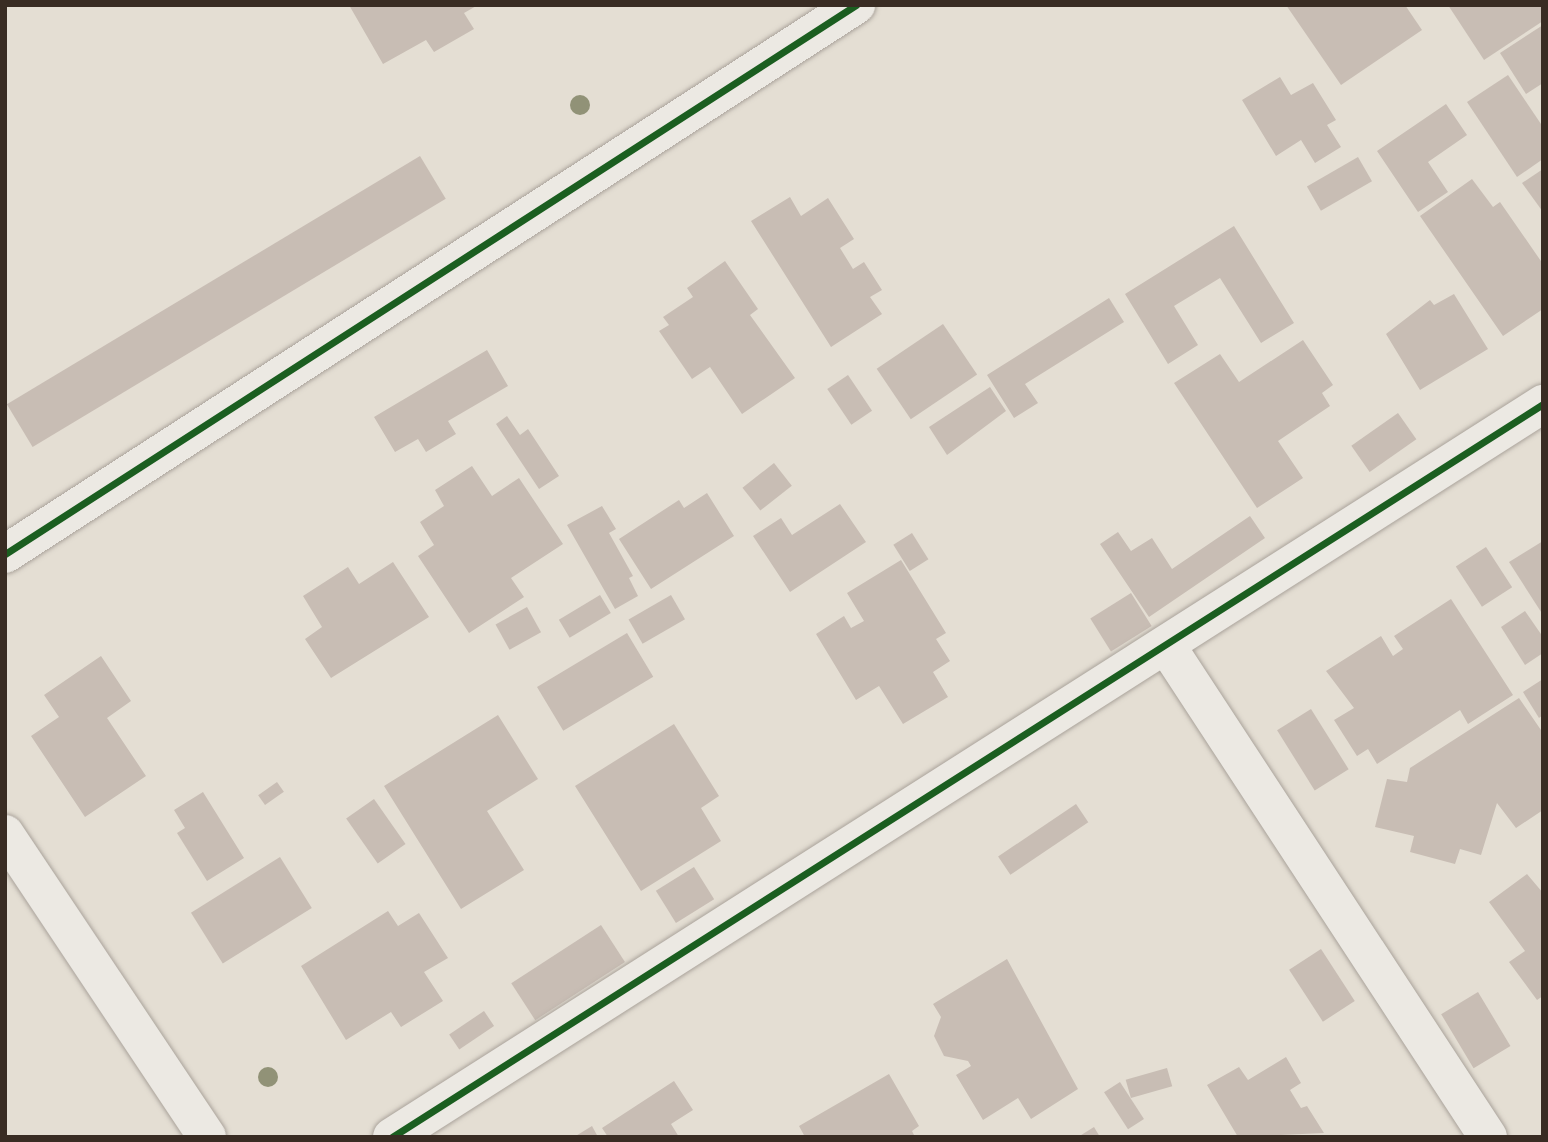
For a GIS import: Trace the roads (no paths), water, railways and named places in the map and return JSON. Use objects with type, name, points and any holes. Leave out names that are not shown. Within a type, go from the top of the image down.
[{"type":"street","points":[[5,554],[833,11]]},
{"type":"street","points":[[392,1137],[1543,404]]},
{"type":"street","points":[[1166,645],[1488,1137]]},
{"type":"street","points":[[5,834],[207,1137]]}]
